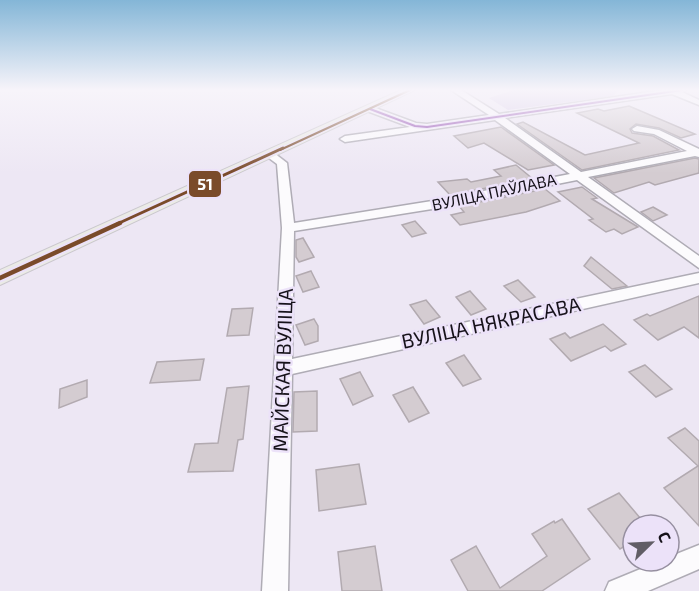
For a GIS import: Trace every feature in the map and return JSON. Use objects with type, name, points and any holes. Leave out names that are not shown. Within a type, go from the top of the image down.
[{"type":"main road","points":[[0,278],[351,118]]},
{"type":"street","points":[[393,118],[415,126],[427,127]]},
{"type":"street","points":[[345,139],[486,118]]},
{"type":"street","points":[[498,118],[699,264]]},
{"type":"street","points":[[637,129],[656,132],[698,153]]},
{"type":"street","name":"ВУЛІЦА ПАЎЛАВА","points":[[288,228],[432,205],[698,153]]},
{"type":"street","name":"МАЙСКАЯ ВУЛІЦА","points":[[270,155],[282,164],[288,228],[275,591]]},
{"type":"street","name":"ВУЛІЦА НЯКРАСАВА","points":[[283,368],[699,278]]},
{"type":"street","points":[[618,591],[699,557]]},
{"type":"building","points":[[586,118],[656,118],[695,134],[681,138],[659,128],[636,124],[630,129],[632,133],[653,136],[679,150],[582,170],[517,124],[523,122],[585,155],[639,143]]},
{"type":"building","points":[[501,127],[554,165],[528,170],[484,143],[468,148],[454,136]]},
{"type":"building","points":[[699,159],[699,173],[655,185],[649,182],[614,193],[594,178]]},
{"type":"building","points":[[516,165],[533,179],[450,195],[438,182],[467,179],[471,182],[501,176],[494,170]]},
{"type":"building","points":[[582,187],[597,198],[592,199],[638,227],[622,234],[614,229],[606,232],[558,192]]},
{"type":"building","points":[[545,189],[560,201],[526,212],[460,225],[451,215],[464,212],[459,206]]},
{"type":"building","points":[[653,207],[667,215],[653,221],[641,212]]},
{"type":"building","points":[[415,221],[426,233],[412,237],[402,225]]},
{"type":"building","points":[[303,238],[314,257],[299,262],[296,257],[296,240]]},
{"type":"building","points":[[591,257],[627,286],[612,289],[584,266]]},
{"type":"building","points":[[311,271],[319,287],[303,292],[296,276]]},
{"type":"building","points":[[518,280],[535,297],[521,302],[504,286]]},
{"type":"building","points":[[470,291],[486,309],[471,315],[456,297]]},
{"type":"building","points":[[699,296],[699,338],[684,327],[658,340],[634,320],[647,314],[650,316]]},
{"type":"building","points":[[426,300],[440,317],[424,324],[410,305]]},
{"type":"building","points":[[253,308],[249,335],[227,336],[232,309]]},
{"type":"building","points":[[314,319],[318,326],[318,341],[305,345],[296,325]]},
{"type":"building","points":[[603,324],[626,344],[611,351],[605,346],[571,361],[550,339],[565,333],[570,338]]},
{"type":"building","points":[[464,355],[481,379],[463,386],[446,363]]},
{"type":"building","points":[[204,359],[200,380],[150,383],[157,362]]},
{"type":"building","points":[[645,365],[672,389],[656,397],[629,372]]},
{"type":"building","points":[[360,372],[373,396],[353,405],[340,379]]},
{"type":"building","points":[[87,380],[87,397],[59,408],[60,389]]},
{"type":"building","points":[[249,386],[243,439],[238,440],[233,471],[188,472],[195,444],[218,443],[227,388]]},
{"type":"building","points":[[413,387],[429,413],[409,422],[393,395]]},
{"type":"building","points":[[317,391],[317,431],[293,432],[294,392]]},
{"type":"building","points":[[685,428],[699,441],[699,526],[664,488],[698,466],[668,438]]},
{"type":"building","points":[[359,464],[366,504],[319,511],[316,470]]},
{"type":"building","points":[[619,493],[636,513],[621,513],[621,548],[620,549],[588,509]]},
{"type":"building","points":[[562,519],[590,559],[542,591],[468,591],[451,560],[476,546],[500,588],[547,556],[532,534]]},
{"type":"building","points":[[375,546],[382,591],[342,591],[338,552]]},
{"type":"transit line","name":"51","points":[[0,278],[350,118]]},
{"type":"transit line","points":[[393,118],[415,126],[427,127],[492,118]]}]
